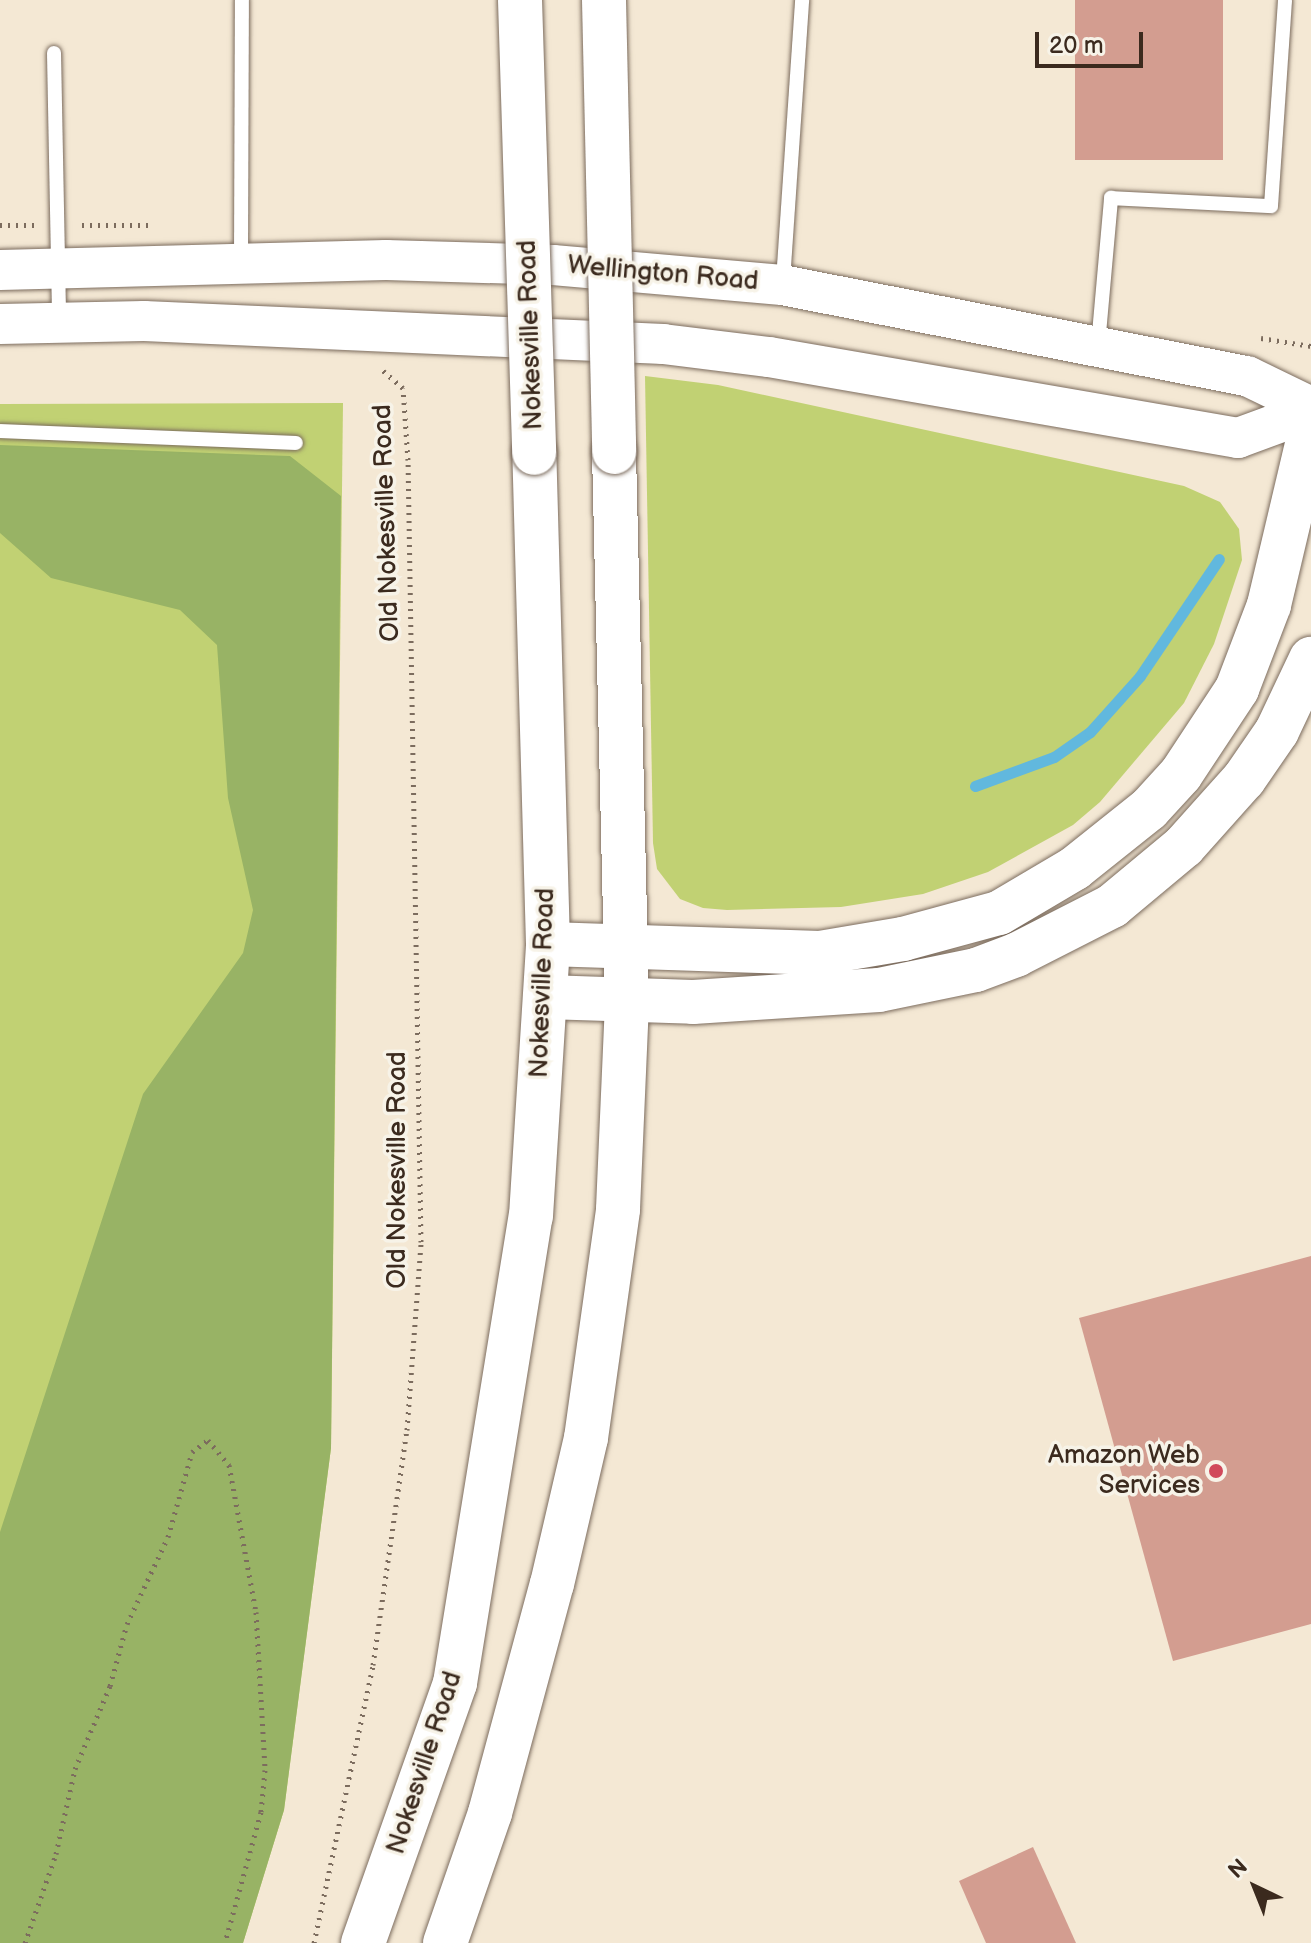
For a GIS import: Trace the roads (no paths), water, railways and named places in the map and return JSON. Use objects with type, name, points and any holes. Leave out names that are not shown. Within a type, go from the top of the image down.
[{"type":"highway","name":"Nokesville Road","points":[[363,1943],[455,1683],[531,1216],[548,944],[520,0]]},
{"type":"highway","points":[[445,1943],[524,1699],[586,1438],[618,1209],[627,1000],[604,0]]},
{"type":"highway","points":[[548,944],[820,953],[903,939],[999,913],[1119,837],[1181,774],[1237,689],[1269,605],[1311,427]]},
{"type":"highway","points":[[546,997],[752,1000],[879,990],[976,970],[1071,930],[1152,875],[1215,814],[1277,731],[1311,659]]},
{"type":"main road","name":"Wellington Road","points":[[0,270],[386,260],[553,265],[782,285],[1247,376],[1311,409]]},
{"type":"main road","name":"Wellington Road","points":[[0,324],[144,321],[663,344],[769,357],[1238,438],[1311,409]]},
{"type":"lane","points":[[241,265],[242,0]]},
{"type":"lane","points":[[782,285],[802,0]]},
{"type":"lane","points":[[1098,345],[1111,198],[1271,206],[1285,0]]},
{"type":"lane","points":[[54,53],[60,323]]},
{"type":"lane","points":[[0,431],[296,443]]},
{"type":"waterway","points":[[975,786],[1054,757],[1090,732],[1140,676],[1219,559]]},
{"type":"place","name":"Amazon Web Services","points":[[1216,1471]]}]
